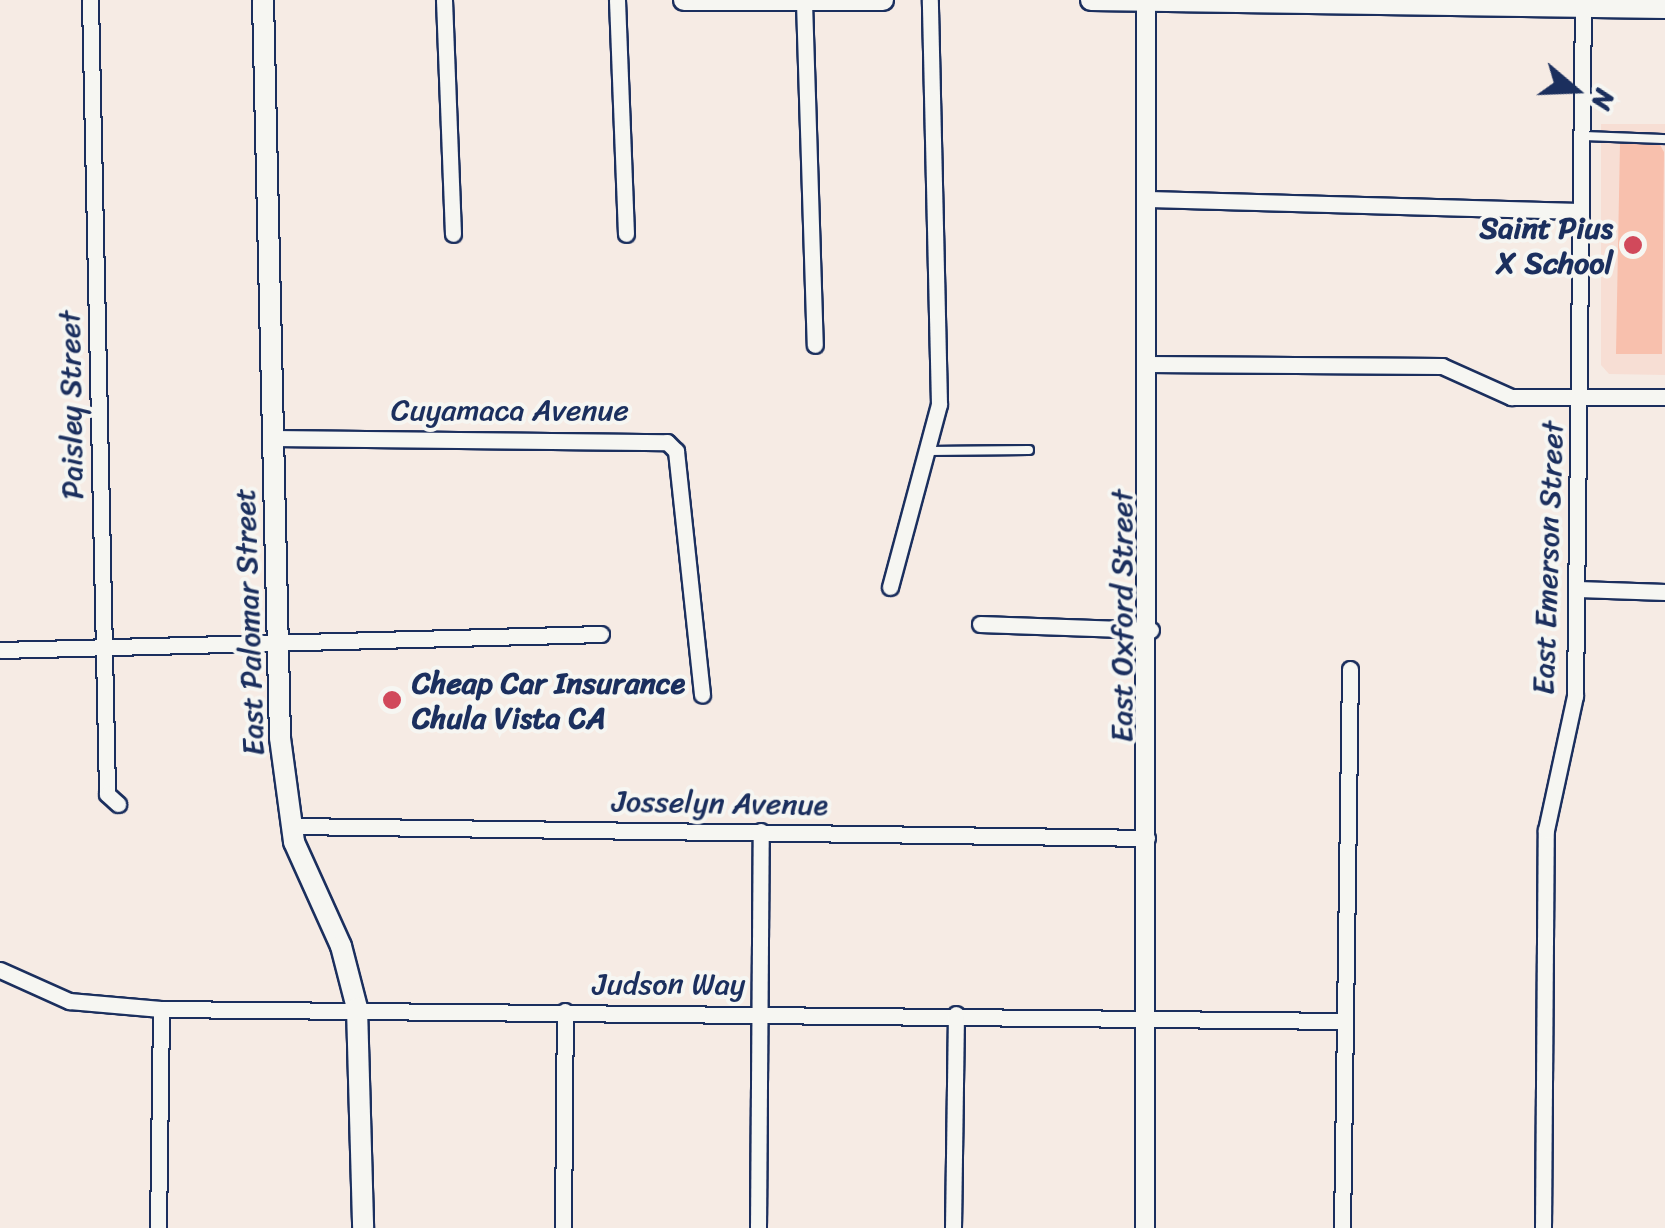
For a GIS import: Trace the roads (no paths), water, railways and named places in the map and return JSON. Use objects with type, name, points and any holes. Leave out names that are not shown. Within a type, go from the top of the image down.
[{"type":"main road","name":"East Palomar Street","points":[[263,0],[277,645],[292,826],[357,1008],[362,1228]]},
{"type":"main road","points":[[684,0],[883,0]]},
{"type":"main road","points":[[1091,0],[1665,8]]},
{"type":"street","name":"Paisley Street","points":[[90,0],[107,794],[118,804]]},
{"type":"street","points":[[444,0],[453,234]]},
{"type":"street","points":[[617,0],[626,234]]},
{"type":"street","points":[[890,587],[930,451],[939,404],[930,0]]},
{"type":"street","points":[[804,2],[816,345]]},
{"type":"street","name":"East Oxford Street","points":[[1144,1228],[1151,630],[1146,2]]},
{"type":"street","name":"East Emerson Street","points":[[1544,1228],[1546,830],[1575,696],[1583,4]]},
{"type":"street","points":[[1147,199],[1581,210]]},
{"type":"street","points":[[1148,364],[1442,366],[1511,397],[1665,397]]},
{"type":"street","name":"Cuyamaca Avenue","points":[[273,438],[667,442],[676,451],[702,694]]},
{"type":"street","points":[[1578,588],[1665,592]]},
{"type":"street","points":[[980,624],[1151,630]]},
{"type":"street","points":[[0,650],[601,634]]},
{"type":"street","points":[[1342,1228],[1350,669]]},
{"type":"street","name":"Josselyn Avenue","points":[[292,826],[1148,838]]},
{"type":"street","points":[[758,1228],[761,831]]},
{"type":"street","name":"Judson Way","points":[[0,970],[69,1000],[161,1008],[1346,1021]]},
{"type":"street","points":[[158,1228],[161,1008]]},
{"type":"street","points":[[562,1228],[565,1010]]},
{"type":"street","points":[[953,1228],[956,1014]]},
{"type":"lane","points":[[1582,136],[1665,139]]},
{"type":"lane","points":[[930,451],[1029,450]]},
{"type":"place","name":"Saint Pius X School","points":[[1633,245]]},
{"type":"place","name":"Cheap Car Insurance Chula Vista CA","points":[[392,700]]}]
